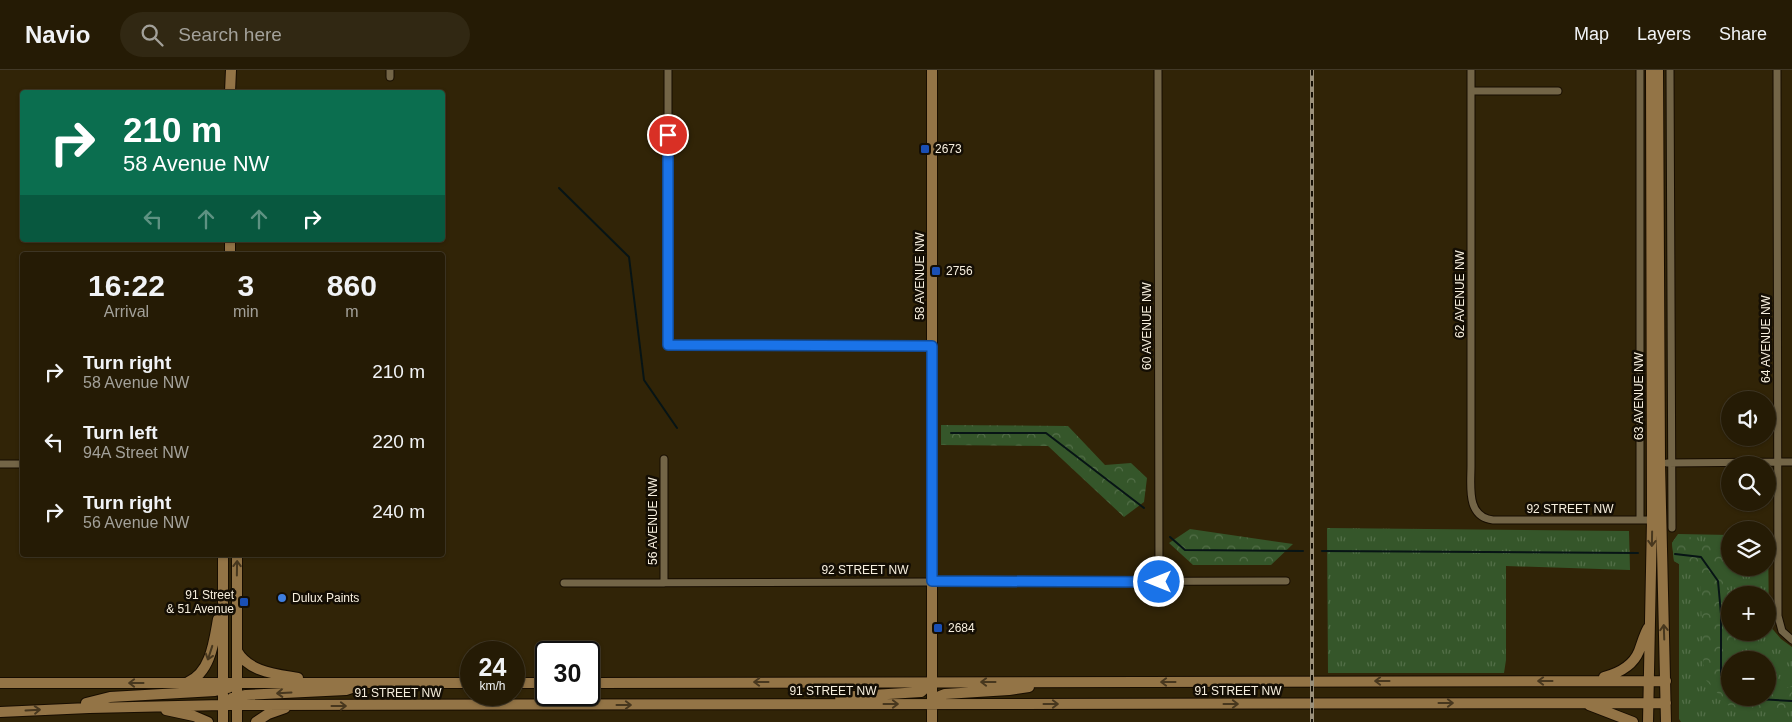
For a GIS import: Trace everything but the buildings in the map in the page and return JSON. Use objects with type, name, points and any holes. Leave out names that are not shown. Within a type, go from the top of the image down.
[{"type":"main road","points":[[230,70],[230,90]]},
{"type":"main road","name":"58 AVENUE NW","points":[[932,70],[932,722]]},
{"type":"main road","name":"63 AVENUE NW","points":[[1651,70],[1656,463]]},
{"type":"main road","name":"63 AVENUE NW","points":[[1648,722],[1648,681],[1656,520],[1658,70]]},
{"type":"main road","name":"63 AVENUE NW","points":[[1656,520],[1666,681],[1666,722]]},
{"type":"main road","points":[[223,557],[223,722]]},
{"type":"main road","points":[[236,722],[237,557]]},
{"type":"main road","points":[[185,683],[200,674],[207,661],[215,633],[223,588]]},
{"type":"main road","points":[[1594,680],[1614,674],[1630,665],[1636,657],[1651,625]]},
{"type":"main road","points":[[237,650],[246,662],[265,671],[326,683]]},
{"type":"main road","name":"91 STREET NW","points":[[600,683],[1666,681]]},
{"type":"main road","points":[[0,684],[185,683],[233,686],[236,682]]},
{"type":"main road","name":"91 STREET NW","points":[[236,682],[460,683]]},
{"type":"main road","points":[[810,703],[829,697],[921,692],[932,682]]},
{"type":"main road","points":[[932,704],[944,694],[1009,690],[1065,682]]},
{"type":"main road","points":[[0,712],[65,708],[222,705],[237,701],[346,690],[366,683]]},
{"type":"main road","points":[[65,708],[110,697],[222,686]]},
{"type":"main road","name":"91 STREET NW","points":[[237,701],[290,706],[1666,702]]},
{"type":"main road","points":[[1581,702],[1633,722]]},
{"type":"main road","points":[[150,706],[208,722]]},
{"type":"main road","points":[[256,722],[268,714],[290,706]]},
{"type":"street","points":[[668,70],[668,345],[932,346]]},
{"type":"street","name":"60 AVENUE NW","points":[[1158,70],[1159,582]]},
{"type":"street","name":"62 AVENUE NW","points":[[1472,70],[1472,499],[1473,506],[1480,516]]},
{"type":"street","name":"63 AVENUE NW","points":[[1640,70],[1640,520]]},
{"type":"street","points":[[1670,70],[1672,528]]},
{"type":"street","name":"64 AVENUE NW","points":[[1777,70],[1778,616],[1780,628],[1792,640]]},
{"type":"street","points":[[1472,91],[1558,90]]},
{"type":"street","name":"56 AVENUE NW","points":[[664,459],[664,583]]},
{"type":"street","points":[[1656,463],[1792,462]]},
{"type":"street","points":[[0,464],[20,464]]},
{"type":"street","name":"92 STREET NW","points":[[1480,516],[1493,520],[1656,520]]},
{"type":"street","name":"92 STREET NW","points":[[564,583],[1286,581]]},
{"type":"green space","points":[[941,425],[1068,426],[1105,465],[1131,463],[1147,478],[1144,502],[1124,517],[1048,446],[941,445]]},
{"type":"green space","points":[[1327,528],[1629,531],[1630,570],[1506,566],[1506,660],[1504,673],[1328,673]]},
{"type":"green space","points":[[1190,529],[1293,544],[1271,565],[1193,565],[1169,543]]},
{"type":"green space","points":[[1678,534],[1721,535],[1721,576],[1768,576],[1769,586],[1721,586],[1721,641],[1776,641],[1776,633],[1792,647],[1792,722],[1681,722],[1679,719],[1679,564],[1674,561],[1672,543]]},
{"type":"green space","points":[[1677,536],[1687,536],[1721,550],[1721,576],[1723,586],[1721,586],[1721,641],[1739,641],[1739,651],[1721,651],[1721,697],[1704,678],[1700,576],[1674,561],[1672,543]]},
{"type":"green space","points":[[1792,687],[1792,710],[1730,707],[1776,706],[1776,690]]},
{"type":"waterway","points":[[559,188],[629,257],[644,380],[677,428]]},
{"type":"waterway","points":[[951,433],[1046,433],[1144,508]]},
{"type":"waterway","points":[[1170,537],[1185,550],[1303,551]]},
{"type":"waterway","points":[[1322,551],[1638,553]]},
{"type":"waterway","points":[[1675,554],[1701,557],[1718,581],[1721,614],[1721,651]]},
{"type":"waterway","points":[[1776,700],[1792,701]]},
{"type":"railway","points":[[1312,70],[1312,722]]},
{"type":"place","name":"2673","points":[[925,149]]},
{"type":"place","name":"2756","points":[[936,271]]},
{"type":"place","name":"Dulux Paints","points":[[282,598]]},
{"type":"place","name":"91 Street & 51 Avenue","points":[[244,602]]},
{"type":"place","name":"2684","points":[[938,628]]},
{"type":"route","points":[[668,135],[668,345],[932,346],[932,581],[1159,582]]}]
